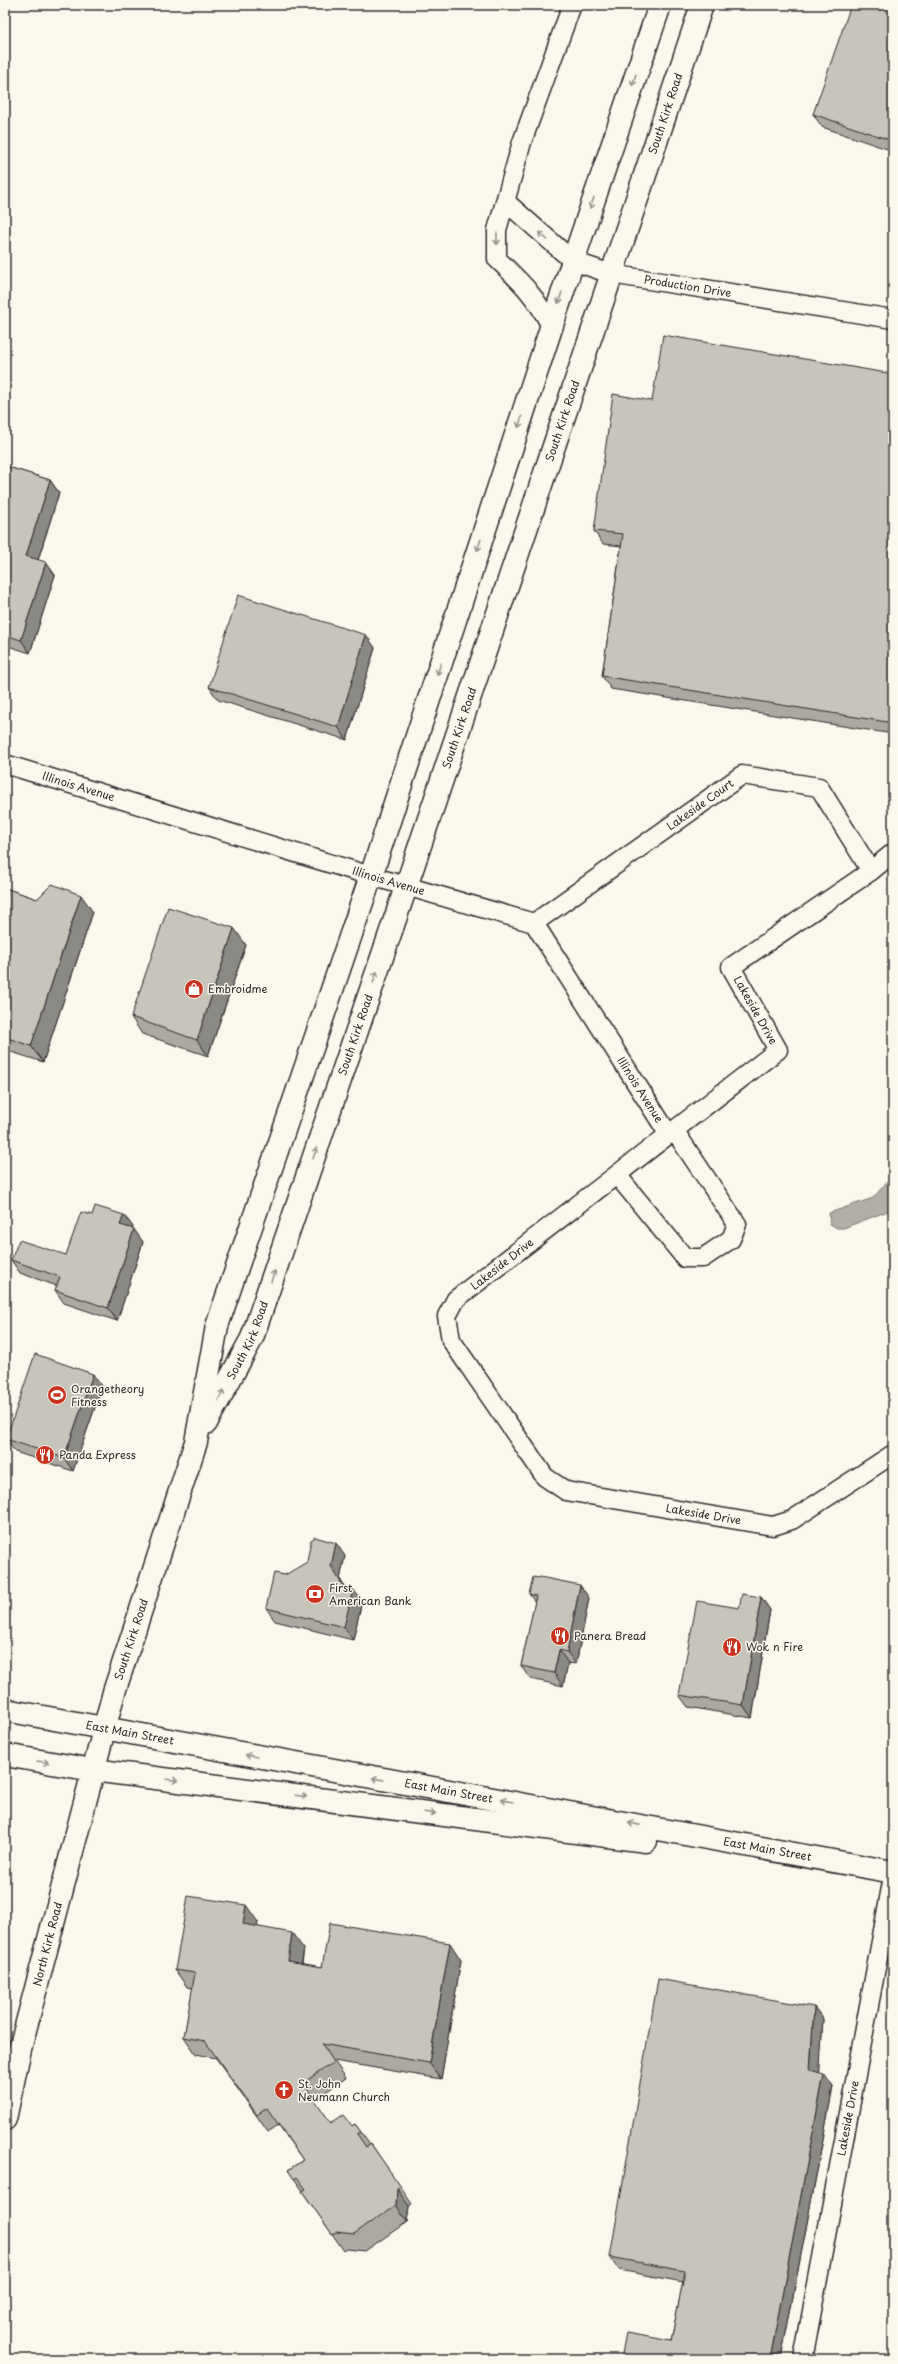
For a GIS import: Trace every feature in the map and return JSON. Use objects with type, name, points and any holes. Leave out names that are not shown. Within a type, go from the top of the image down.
[{"type":"main road","name":"South Kirk Road","points":[[93,1770],[104,1729],[196,1442],[218,1326],[371,876],[551,327],[660,5]]},
{"type":"main road","name":"South Kirk Road","points":[[196,1442],[252,1338],[406,886],[702,5]]},
{"type":"main road","name":"East Main Street","points":[[5,1710],[893,1872],[93,1770],[5,1755]]},
{"type":"main road","name":"North Kirk Road","points":[[5,2119],[20,2049],[93,1770]]},
{"type":"street","points":[[551,327],[541,305],[522,283],[497,259],[497,230],[522,142],[572,5]]},
{"type":"street","name":"Production Drive","points":[[506,202],[573,261],[611,274],[893,319]]},
{"type":"street","name":"Illinois Avenue","points":[[5,764],[371,876],[534,923],[672,1132],[737,1224],[731,1239],[703,1258],[685,1258],[617,1174]]},
{"type":"street","name":"Lakeside Court","points":[[534,923],[742,775],[819,787],[871,871]]},
{"type":"street","name":"Lakeside Drive","points":[[893,853],[871,871],[731,967],[778,1050],[456,1299],[447,1316],[451,1340],[545,1477],[566,1492],[773,1526],[792,1520],[893,1454]]},
{"type":"street","name":"Lakeside Drive","points":[[803,2359],[893,1877]]},
{"type":"shaded area","points":[[893,1175],[893,1209],[844,1228],[837,1228],[830,1224],[829,1213],[873,1198]]},
{"type":"building","points":[[851,5],[893,5],[893,141],[813,114]]},
{"type":"building","points":[[663,335],[893,374],[893,723],[602,676],[623,534],[594,531],[613,394],[652,401]]},
{"type":"building","points":[[5,466],[50,480],[26,556],[46,562],[21,640],[5,635]]},
{"type":"building","points":[[238,595],[366,635],[338,727],[209,687]]},
{"type":"building","points":[[52,884],[81,895],[31,1046],[5,1037],[5,888],[37,899]]},
{"type":"building","name":"Embroidme","points":[[168,907],[234,928],[197,1040],[131,1017]]},
{"type":"building","points":[[95,1206],[124,1215],[120,1225],[134,1229],[108,1308],[55,1290],[60,1277],[11,1260],[19,1240],[66,1255],[81,1212],[92,1215]]},
{"type":"building","points":[[35,1354],[93,1374],[64,1458],[6,1439]]},
{"type":"building","name":"First American Bank","points":[[315,1537],[336,1543],[331,1566],[343,1586],[353,1589],[344,1627],[266,1608],[274,1573],[285,1575],[307,1562],[311,1540]]},
{"type":"building","name":"Panera Bread","points":[[533,1577],[580,1585],[567,1652],[559,1650],[554,1673],[521,1666],[536,1596],[529,1594]]},
{"type":"building","name":"Wok n Fire","points":[[742,1594],[761,1597],[743,1705],[679,1695],[697,1601],[739,1608]]},
{"type":"building","name":"St. John Neumann Church","points":[[188,1896],[246,1905],[243,1924],[292,1933],[288,1961],[322,1967],[330,1923],[450,1943],[429,2063],[322,2044],[334,2062],[303,2083],[331,2123],[343,2115],[352,2126],[355,2124],[361,2132],[357,2134],[366,2147],[371,2144],[401,2187],[397,2189],[396,2205],[354,2234],[336,2232],[332,2234],[302,2191],[306,2189],[297,2177],[294,2179],[288,2170],[303,2160],[267,2108],[257,2115],[205,2041],[184,2037],[195,1973],[175,1970]]},
{"type":"building","points":[[658,1979],[814,2007],[810,2070],[824,2074],[770,2359],[621,2359],[626,2333],[671,2341],[685,2271],[610,2257]]},
{"type":"place","name":"Embroidme","points":[[194,989]]},
{"type":"place","name":"Orangetheory Fitness","points":[[57,1395]]},
{"type":"place","name":"Panda Express","points":[[45,1455]]},
{"type":"place","name":"First American Bank","points":[[315,1594]]},
{"type":"place","name":"Panera Bread","points":[[560,1636]]},
{"type":"place","name":"Wok n Fire","points":[[732,1647]]},
{"type":"place","name":"St. John Neumann Church","points":[[284,2090]]}]
